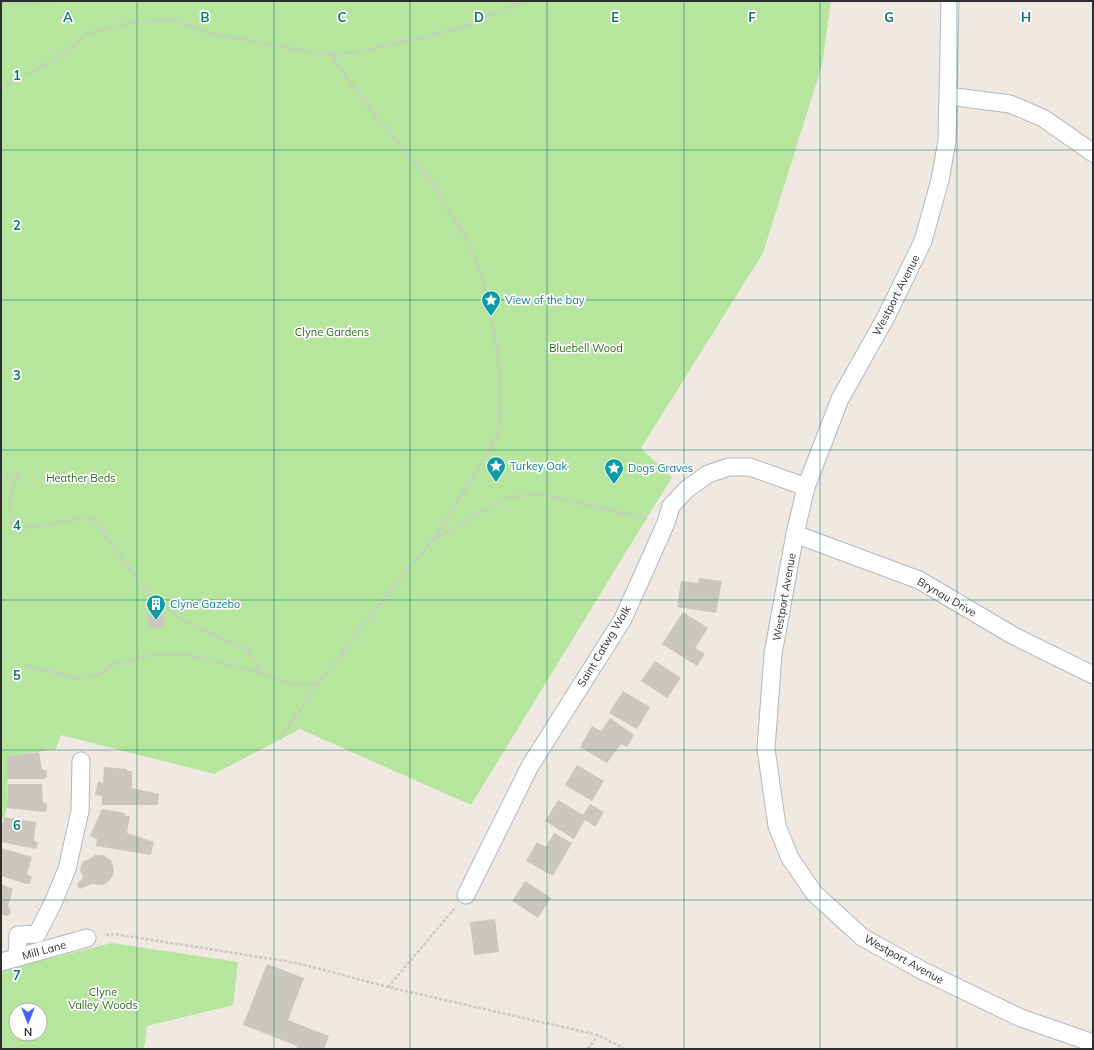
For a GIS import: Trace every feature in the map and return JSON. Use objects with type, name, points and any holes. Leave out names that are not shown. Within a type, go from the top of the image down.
[{"type":"street","name":"Westport Avenue","points":[[950,1],[946,141],[940,180],[923,241],[886,317],[840,399],[806,487],[795,534],[773,654],[766,749],[777,826],[790,858],[814,893],[862,937],[923,971],[1021,1018],[1093,1043]]},
{"type":"street","points":[[948,96],[1010,104],[1043,118],[1093,154]]},
{"type":"street","name":"Saint Catwg Walk","points":[[466,895],[530,766],[623,619],[666,523],[670,506],[687,489],[708,474],[729,467],[750,468],[806,487]]},
{"type":"street","name":"Brynau Drive","points":[[795,534],[919,580],[1014,636],[1093,675]]},
{"type":"street","points":[[9,959],[18,935],[37,934],[53,903],[67,869],[80,811],[81,762]]},
{"type":"street","name":"Mill Lane","points":[[9,959],[87,938]]},
{"type":"path","points":[[1,2],[57,1]]},
{"type":"path","points":[[1,88],[63,55],[87,34],[129,23],[173,19],[208,33],[317,53],[353,53],[416,40],[464,27],[523,1]]},
{"type":"path","points":[[278,740],[318,684],[397,582],[433,540],[498,435],[501,390],[494,329],[484,283],[469,243],[432,183],[369,108],[328,53]]},
{"type":"path","points":[[1,476],[19,475],[10,495],[11,522],[24,528],[90,517],[113,545],[147,592],[178,616],[215,636],[248,650],[262,673]]},
{"type":"path","points":[[433,540],[508,497],[540,494],[666,523]]},
{"type":"path","points":[[23,665],[77,678],[98,675],[114,664],[150,656],[183,654],[262,673],[286,683],[318,684]]},
{"type":"path","points":[[388,987],[466,895]]},
{"type":"path","points":[[87,938],[114,934],[200,946],[297,963],[388,987],[598,1035],[625,1049]]},
{"type":"path","points":[[588,1049],[598,1035]]},
{"type":"green space","name":"Clyne Gardens","points":[[1,1],[831,1],[822,65],[763,253],[641,448],[672,477],[471,805],[300,729],[214,774],[61,735],[56,749],[8,756],[7,808],[4,817],[1,818]]},
{"type":"green space","name":"Clyne Valley Woods","points":[[112,943],[238,962],[233,1005],[147,1026],[144,1049],[1,1049],[1,972],[19,966]]},
{"type":"building","points":[[699,578],[722,581],[716,613],[677,607],[681,581],[698,583]]},
{"type":"building","name":"Clyne Gazebo","points":[[156,611],[162,614],[165,620],[162,626],[156,629],[150,626],[147,620],[150,614]]},
{"type":"building","points":[[683,612],[708,628],[695,648],[705,654],[697,666],[662,644]]},
{"type":"building","points":[[655,661],[681,678],[667,698],[641,681]]},
{"type":"building","points":[[623,691],[650,707],[637,729],[609,713]]},
{"type":"building","points":[[610,718],[634,735],[627,747],[621,744],[607,763],[580,747],[592,726],[601,731]]},
{"type":"building","points":[[39,752],[42,769],[47,771],[47,777],[44,779],[7,779],[7,756]]},
{"type":"building","points":[[577,765],[604,781],[592,801],[565,785]]},
{"type":"building","points":[[104,767],[127,769],[127,771],[132,771],[132,788],[159,794],[158,805],[102,805],[102,796],[95,795],[98,781],[103,783]]},
{"type":"building","points":[[8,784],[42,784],[43,802],[47,805],[47,811],[43,812],[7,808]]},
{"type":"building","points":[[558,800],[583,815],[590,804],[604,812],[595,827],[585,820],[574,839],[545,821]]},
{"type":"building","points":[[102,809],[125,813],[125,816],[130,816],[127,833],[154,842],[151,855],[96,846],[97,839],[90,836]]},
{"type":"building","points":[[4,817],[36,822],[34,840],[38,843],[36,849],[1,842],[1,830]]},
{"type":"building","points":[[554,833],[572,843],[553,876],[526,861],[537,842],[546,847]]},
{"type":"building","points":[[1,848],[32,857],[27,874],[32,877],[30,884],[1,876]]},
{"type":"building","points":[[95,855],[103,855],[111,860],[114,870],[113,875],[105,884],[92,884],[80,889],[77,884],[83,878],[80,870],[82,863]]},
{"type":"building","points":[[525,881],[551,898],[538,918],[512,901]]},
{"type":"building","points":[[1,884],[13,889],[8,906],[11,912],[6,916],[1,914]]},
{"type":"building","points":[[495,919],[499,952],[474,955],[470,922]]},
{"type":"building","points":[[267,964],[304,978],[288,1020],[329,1036],[324,1049],[296,1049],[297,1046],[243,1025]]},
{"type":"place","name":"View of the bay","points":[[491,317]]},
{"type":"place","name":"Turkey Oak","points":[[496,483]]},
{"type":"place","name":"Dogs Graves","points":[[614,485]]},
{"type":"place","name":"Clyne Gazebo","points":[[156,621]]},
{"type":"park label","name":"Bluebell Wood","points":[[586,348]]},
{"type":"park label","name":"Heather Beds","points":[[81,478]]}]
